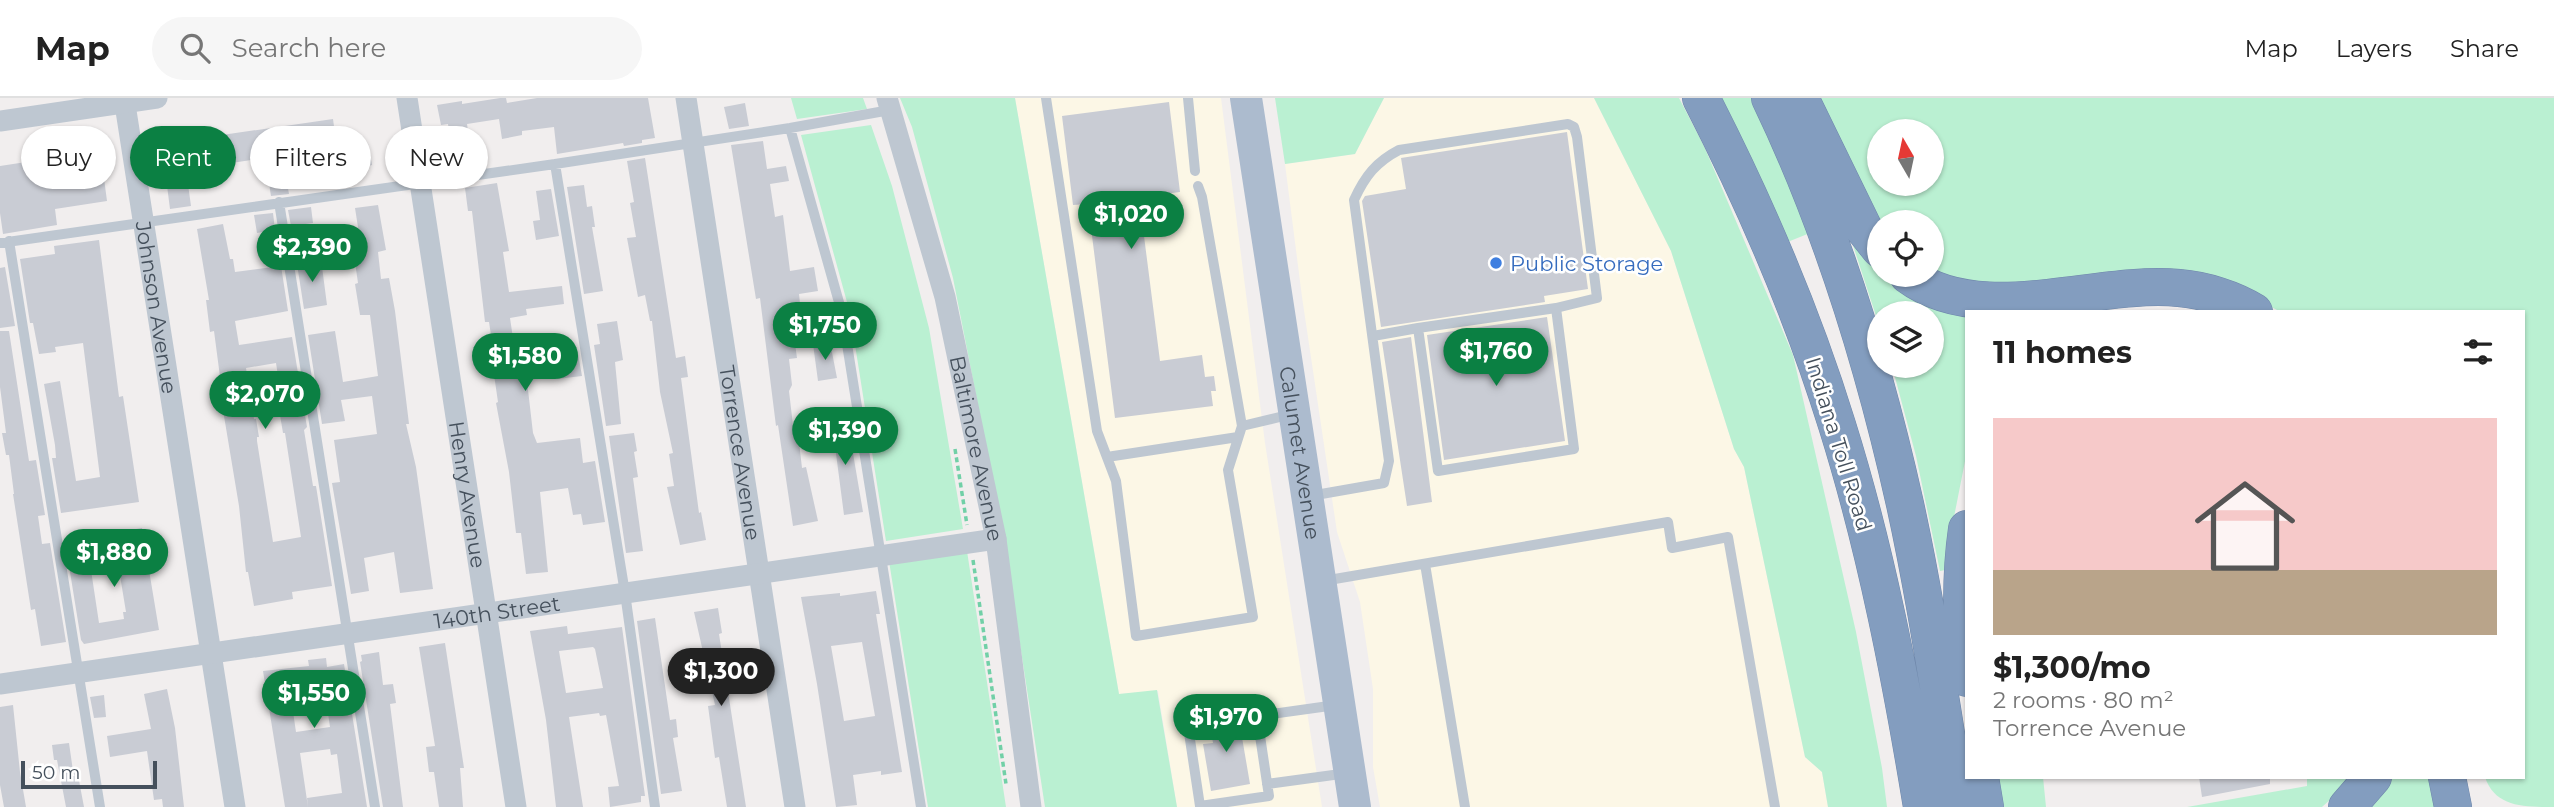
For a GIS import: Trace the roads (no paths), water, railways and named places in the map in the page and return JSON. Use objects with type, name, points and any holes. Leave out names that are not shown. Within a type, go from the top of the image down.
[{"type":"highway","name":"Indiana Toll Road","points":[[1701,98],[1765,230],[1802,321],[1838,426],[1887,621],[1922,807]]},
{"type":"highway","name":"Indiana Toll Road","points":[[1770,98],[1818,211],[1850,300],[1879,398],[1905,506],[1958,807]]},
{"type":"highway","points":[[1800,98],[1867,233]]},
{"type":"highway","points":[[1926,287],[1969,300],[2010,300],[2123,288],[2180,288],[2236,301],[2251,310]]},
{"type":"highway","points":[[2132,310],[2160,307],[2182,310]]},
{"type":"highway","points":[[1965,543],[1961,615],[1965,657]]},
{"type":"highway","points":[[1980,779],[1985,807]]},
{"type":"highway","points":[[2347,807],[2371,779]]},
{"type":"highway","points":[[2447,779],[2453,807]]},
{"type":"highway","points":[[2465,779],[2470,807]]},
{"type":"main road","name":"Calumet Avenue","points":[[1246,98],[1355,807]]},
{"type":"street","points":[[0,121],[125,100],[157,98]]},
{"type":"street","name":"Henry Avenue","points":[[407,98],[411,126]]},
{"type":"street","name":"Torrence Avenue","points":[[685,98],[795,807]]},
{"type":"street","name":"Johnson Avenue","points":[[125,100],[235,807]]},
{"type":"street","name":"Baltimore Avenue","points":[[888,104],[945,297],[996,539],[1031,807]]},
{"type":"street","name":"Henry Avenue","points":[[421,189],[516,807]]},
{"type":"street","name":"140th Street","points":[[0,684],[996,539]]},
{"type":"lane","points":[[1046,98],[1097,431],[1116,481],[1136,636],[1253,617],[1228,470],[1240,432],[1205,209],[1198,186]]},
{"type":"lane","points":[[1188,98],[1195,171]]},
{"type":"lane","points":[[488,173],[790,128],[888,104]]},
{"type":"lane","points":[[1307,496],[1384,483],[1389,461],[1354,200],[1364,177],[1381,159],[1399,150],[1568,124],[1574,127],[1597,298],[1556,308],[1373,336]]},
{"type":"lane","points":[[790,128],[842,313],[921,807]]},
{"type":"lane","points":[[555,164],[625,593],[655,807]]},
{"type":"lane","points":[[100,807],[80,672],[4,242],[385,188]]},
{"type":"lane","points":[[279,202],[375,807]]},
{"type":"lane","points":[[1418,328],[1438,471],[1574,449],[1556,308]]},
{"type":"lane","points":[[1107,457],[1240,432],[1295,413]]},
{"type":"lane","points":[[1320,582],[1668,522],[1672,548],[1728,537],[1775,807]]},
{"type":"lane","points":[[1425,564],[1465,807]]},
{"type":"lane","points":[[1257,716],[1339,704]]},
{"type":"lane","points":[[1243,705],[1257,716],[1269,796],[1200,806],[1186,713],[1243,705]]},
{"type":"lane","points":[[1267,784],[1350,773]]},
{"type":"place","name":"Public Storage","points":[[1496,263]]}]
